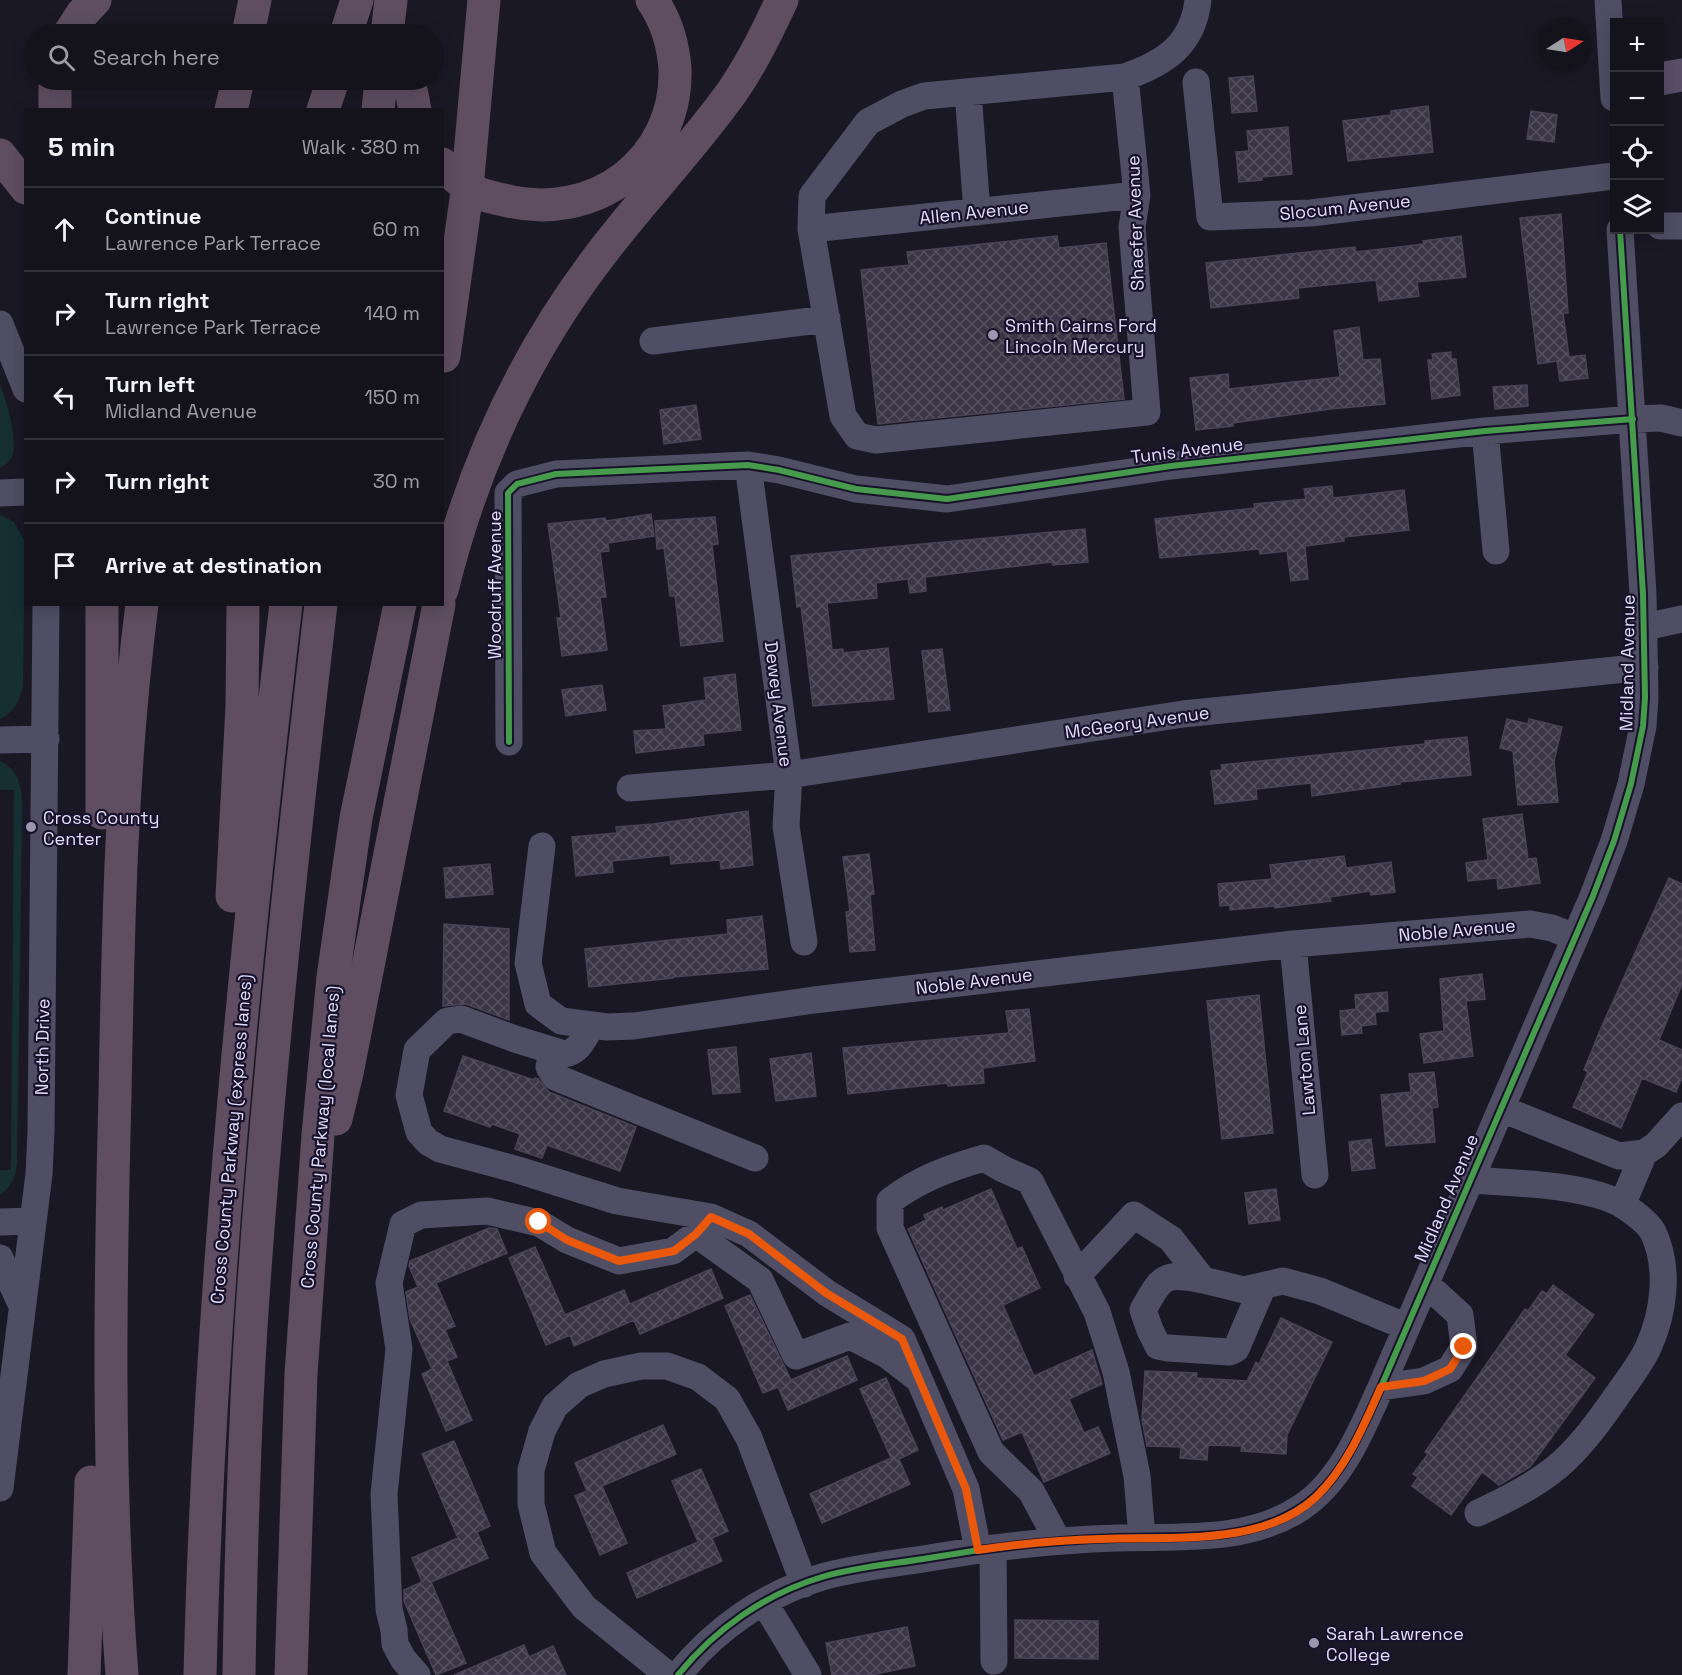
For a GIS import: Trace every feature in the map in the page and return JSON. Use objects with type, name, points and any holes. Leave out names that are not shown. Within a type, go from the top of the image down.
[{"type":"highway","points":[[76,24],[95,0]]},
{"type":"highway","points":[[250,24],[255,0]]},
{"type":"highway","points":[[350,24],[358,0]]},
{"type":"highway","points":[[355,24],[358,0]]},
{"type":"highway","points":[[388,24],[391,0]]},
{"type":"highway","points":[[403,0],[404,24]]},
{"type":"highway","points":[[444,354],[466,199],[484,0]]},
{"type":"highway","points":[[444,166],[475,192],[534,206],[571,203],[591,198],[610,189],[626,177],[652,147],[668,117],[673,98],[675,69],[670,38],[663,19],[652,0]]},
{"type":"highway","points":[[444,583],[485,453],[513,393],[542,340],[594,263],[732,91],[759,47],[782,0]]},
{"type":"highway","points":[[55,90],[55,108]]},
{"type":"highway","points":[[231,108],[236,90]]},
{"type":"highway","points":[[324,108],[330,90]]},
{"type":"highway","points":[[345,108],[348,90]]},
{"type":"highway","points":[[378,108],[380,90]]},
{"type":"highway","points":[[411,90],[415,108]]},
{"type":"highway","points":[[0,148],[24,169]]},
{"type":"highway","points":[[0,155],[24,185]]},
{"type":"highway","points":[[102,606],[102,959],[115,1070]]},
{"type":"highway","points":[[122,1675],[111,1488],[110,1277],[119,912],[126,751],[142,606]]},
{"type":"highway","points":[[220,1262],[228,982],[240,752],[243,606]]},
{"type":"highway","name":"Cross County Parkway (express lanes)","points":[[200,1675],[206,1508],[220,1262],[248,944],[286,606]]},
{"type":"highway","name":"Cross County Parkway (express lanes)","points":[[238,1675],[242,1499],[261,1181],[290,872],[321,606]]},
{"type":"highway","name":"Cross County Parkway (local lanes)","points":[[291,1675],[301,1374],[325,1056],[344,897],[371,740],[400,606]]},
{"type":"highway","points":[[312,1214],[347,1073],[439,606]]},
{"type":"highway","points":[[84,1675],[92,1443],[110,1277]]},
{"type":"main road","points":[[1664,77],[1682,75]]},
{"type":"street","points":[[653,341],[827,319],[811,229],[812,196],[868,122],[902,104],[924,96],[1125,76],[1148,69],[1174,51],[1184,40],[1192,26],[1198,0]]},
{"type":"street","points":[[1608,0],[1613,72]]},
{"type":"street","name":"Shaefer Avenue","points":[[827,319],[843,416],[857,436],[876,440],[1147,412],[1132,227],[1137,195],[1125,76]]},
{"type":"street","name":"Slocum Avenue","points":[[1196,82],[1210,217],[1311,213],[1610,176]]},
{"type":"street","points":[[968,92],[977,212]]},
{"type":"street","name":"Allen Avenue","points":[[811,229],[1137,195]]},
{"type":"street","points":[[1664,226],[1682,226]]},
{"type":"street","name":"Midland Avenue","points":[[678,1675],[702,1646],[722,1629],[764,1602],[804,1584],[843,1573],[986,1549],[1058,1541],[1226,1534],[1251,1530],[1280,1520],[1304,1506],[1315,1498],[1337,1472],[1358,1436],[1381,1387],[1502,1108],[1614,840],[1631,784],[1643,726],[1645,627],[1620,234]]},
{"type":"street","points":[[0,324],[24,384]]},
{"type":"street","name":"Tunis Avenue","points":[[748,465],[779,470],[856,489],[947,499],[1171,466],[1485,431],[1633,419],[1661,418],[1682,423]]},
{"type":"street","points":[[1485,431],[1496,551]]},
{"type":"street","name":"Woodruff Avenue","points":[[509,742],[508,494],[517,484],[556,474],[748,465]]},
{"type":"street","name":"Dewey Avenue","points":[[748,465],[789,775],[786,826],[804,942]]},
{"type":"street","points":[[0,493],[24,492]]},
{"type":"street","name":"North Drive","points":[[0,1488],[39,1173],[46,606]]},
{"type":"street","points":[[1645,627],[1682,619]]},
{"type":"street","name":"McGeory Avenue","points":[[630,788],[789,775],[1183,714],[1645,667]]},
{"type":"street","points":[[0,740],[46,739]]},
{"type":"street","name":"Noble Avenue","points":[[542,846],[528,963],[538,1004],[561,1021],[607,1028],[814,1000],[1293,944],[1530,924],[1552,928],[1574,937]]},
{"type":"street","name":"Lawton Lane","points":[[1293,944],[1315,1175]]},
{"type":"street","points":[[592,1025],[578,1049],[564,1054],[515,1040],[461,1019],[447,1021],[417,1050],[409,1095],[419,1132],[428,1142],[440,1149],[704,1225],[749,1234],[826,1293],[902,1339],[966,1489],[986,1549],[994,1661]]},
{"type":"street","points":[[552,1051],[549,1067],[555,1077],[755,1158]]},
{"type":"street","points":[[1502,1108],[1619,1156],[1644,1153],[1656,1145],[1682,1116]]},
{"type":"street","points":[[1622,1205],[1644,1153]]},
{"type":"street","points":[[1058,1541],[1031,1491],[991,1452],[890,1227],[890,1201],[907,1188],[954,1167],[984,1158],[1030,1181],[1097,1312],[1116,1372],[1137,1476],[1142,1537]]},
{"type":"street","points":[[1470,1180],[1544,1185],[1603,1197],[1622,1205],[1652,1231],[1663,1272],[1658,1325],[1647,1349],[1597,1424],[1558,1467],[1512,1497],[1478,1513]]},
{"type":"street","points":[[417,1675],[403,1659],[395,1644],[389,1609],[384,1494],[399,1349],[389,1283],[403,1224],[421,1215],[487,1211],[539,1222],[567,1240],[619,1261],[674,1251],[704,1225]]},
{"type":"street","points":[[1077,1276],[1134,1215],[1171,1239],[1203,1280]]},
{"type":"street","points":[[0,1222],[33,1221]]},
{"type":"street","points":[[704,1225],[760,1280],[796,1356],[850,1336],[887,1355],[921,1381]]},
{"type":"street","points":[[0,1258],[22,1307]]},
{"type":"street","points":[[1263,1286],[1236,1349],[1230,1352],[1158,1346],[1143,1310],[1159,1282],[1178,1275],[1244,1290],[1284,1281],[1320,1291],[1407,1327]]},
{"type":"street","points":[[1381,1387],[1424,1381],[1450,1369],[1464,1347],[1460,1316],[1426,1284]]},
{"type":"street","points":[[668,1675],[584,1607],[543,1553],[531,1504],[531,1470],[542,1431],[555,1406],[579,1385],[604,1374],[641,1366],[667,1366],[699,1377],[727,1399],[749,1438],[804,1584]]},
{"type":"street","points":[[764,1602],[808,1675]]},
{"type":"green space","points":[[0,384],[6,400],[14,443],[11,459],[0,468]]},
{"type":"green space","points":[[0,514],[14,522],[24,540],[24,606],[23,686],[16,706],[0,719]]},
{"type":"green space","points":[[0,761],[8,766],[18,780],[22,806],[17,1162],[13,1181],[0,1195],[0,1170],[11,1170],[14,790],[0,790]]},
{"type":"building","points":[[1253,76],[1257,111],[1232,113],[1229,78]]},
{"type":"building","points":[[1428,106],[1433,152],[1348,161],[1343,121],[1391,115],[1391,111]]},
{"type":"building","points":[[1531,111],[1557,115],[1554,142],[1527,139]]},
{"type":"building","points":[[1288,127],[1292,174],[1239,182],[1236,152],[1249,151],[1247,131]]},
{"type":"building","points":[[1561,214],[1568,313],[1563,313],[1569,357],[1585,355],[1588,378],[1560,381],[1557,361],[1538,364],[1520,218]]},
{"type":"building","name":"Smith Cairns Ford Lincoln Mercury","points":[[1057,236],[1059,248],[1106,243],[1124,399],[878,424],[861,270],[909,265],[907,252]]},
{"type":"building","points":[[1461,236],[1466,277],[1417,282],[1419,296],[1379,301],[1376,280],[1298,288],[1299,298],[1211,308],[1206,263],[1355,247],[1356,252],[1424,244],[1423,241]]},
{"type":"building","points":[[1359,327],[1363,360],[1380,359],[1385,404],[1330,409],[1196,430],[1190,378],[1228,374],[1229,389],[1340,377],[1334,331]]},
{"type":"building","points":[[1451,352],[1451,359],[1456,359],[1460,395],[1432,399],[1428,360],[1433,360],[1432,354]]},
{"type":"building","points":[[1527,385],[1528,406],[1495,409],[1493,387]]},
{"type":"building","points":[[696,405],[701,439],[664,444],[660,410]]},
{"type":"building","points":[[1332,486],[1333,498],[1404,490],[1409,530],[1344,537],[1344,541],[1305,546],[1308,579],[1291,581],[1287,551],[1260,554],[1259,549],[1160,558],[1155,519],[1255,508],[1254,504],[1306,499],[1304,489]]},
{"type":"building","points":[[651,514],[654,536],[608,543],[609,551],[600,552],[606,597],[600,597],[607,650],[562,656],[557,618],[561,618],[548,524],[605,518],[606,521]]},
{"type":"building","points":[[715,517],[718,544],[712,545],[723,641],[681,646],[675,596],[670,596],[664,548],[657,549],[655,521]]},
{"type":"building","points":[[1085,529],[1088,562],[1053,565],[1052,562],[925,577],[926,591],[910,593],[908,579],[876,583],[877,598],[827,603],[832,650],[843,649],[843,653],[888,648],[894,699],[813,706],[801,606],[797,607],[791,556]]},
{"type":"building","points":[[942,649],[950,710],[929,712],[922,651]]},
{"type":"building","points":[[735,674],[741,730],[703,734],[704,745],[636,753],[634,731],[666,729],[663,706],[706,700],[704,678]]},
{"type":"building","points":[[602,685],[606,710],[566,716],[562,690]]},
{"type":"building","points":[[1507,719],[1528,724],[1529,719],[1562,727],[1554,761],[1558,802],[1518,805],[1513,751],[1500,748]]},
{"type":"building","points":[[1467,737],[1471,775],[1400,782],[1400,784],[1312,796],[1311,783],[1256,789],[1257,799],[1215,804],[1211,771],[1222,770],[1221,765],[1425,744],[1425,741]]},
{"type":"building","points":[[748,811],[753,865],[721,869],[720,860],[671,864],[670,855],[612,861],[613,872],[576,876],[572,837],[617,833],[616,827]]},
{"type":"building","points":[[1522,814],[1528,859],[1536,858],[1540,883],[1498,889],[1497,878],[1468,881],[1466,863],[1488,860],[1483,819]]},
{"type":"building","points":[[869,854],[874,894],[870,895],[875,950],[850,952],[846,912],[850,911],[843,857]]},
{"type":"building","points":[[1344,856],[1346,868],[1391,862],[1395,892],[1371,895],[1370,891],[1330,897],[1331,901],[1275,908],[1275,906],[1230,910],[1230,905],[1220,906],[1218,884],[1272,879],[1270,865]]},
{"type":"building","points":[[490,864],[493,894],[446,898],[444,868]]},
{"type":"building","points":[[1669,878],[1682,884],[1682,984],[1659,1040],[1682,1050],[1682,1077],[1676,1092],[1642,1078],[1621,1128],[1573,1107],[1588,1072],[1584,1070],[1601,1028]]},
{"type":"building","points":[[762,916],[768,969],[589,987],[585,949],[728,934],[727,920]]},
{"type":"building","points":[[444,924],[509,929],[509,1020],[466,1004],[443,1006]]},
{"type":"building","points":[[1482,974],[1485,999],[1466,1001],[1473,1056],[1424,1063],[1420,1034],[1444,1031],[1440,979]]},
{"type":"building","points":[[1387,992],[1388,1011],[1375,1012],[1376,1024],[1361,1026],[1362,1033],[1342,1035],[1340,1011],[1356,1009],[1355,995]]},
{"type":"building","points":[[1259,995],[1273,1133],[1222,1139],[1207,1001]]},
{"type":"building","points":[[1029,1009],[1035,1061],[983,1068],[984,1083],[948,1086],[947,1083],[848,1094],[843,1048],[1009,1033],[1006,1011]]},
{"type":"building","points":[[736,1047],[740,1092],[713,1094],[708,1050]]},
{"type":"building","points":[[811,1053],[816,1096],[776,1101],[770,1059]]},
{"type":"building","points":[[463,1056],[534,1080],[538,1079],[549,1092],[636,1127],[620,1171],[547,1145],[542,1158],[515,1149],[520,1134],[492,1124],[490,1127],[444,1111]]},
{"type":"building","points":[[1434,1072],[1438,1107],[1432,1108],[1435,1142],[1386,1146],[1381,1095],[1411,1092],[1409,1074]]},
{"type":"building","points":[[1371,1139],[1375,1168],[1352,1171],[1349,1142]]},
{"type":"building","points":[[991,1189],[1017,1249],[1022,1247],[1040,1288],[1003,1305],[1034,1376],[1092,1350],[1102,1384],[1069,1399],[1084,1433],[1098,1427],[1110,1453],[1044,1482],[1022,1432],[1003,1440],[908,1229],[926,1220],[924,1215],[942,1207],[943,1210]]},
{"type":"building","points":[[1276,1189],[1280,1220],[1249,1224],[1245,1193]]},
{"type":"building","points":[[489,1228],[497,1229],[507,1253],[436,1283],[455,1326],[445,1330],[457,1357],[447,1361],[472,1420],[446,1431],[422,1374],[432,1369],[410,1319],[406,1292],[418,1287],[409,1266],[410,1261]]},
{"type":"building","points":[[535,1247],[565,1315],[624,1290],[630,1304],[711,1269],[723,1298],[640,1334],[634,1320],[574,1346],[570,1335],[546,1345],[509,1258]]},
{"type":"building","points":[[1553,1285],[1594,1315],[1565,1355],[1595,1378],[1530,1467],[1499,1485],[1482,1472],[1451,1515],[1412,1486],[1418,1477],[1413,1474],[1428,1454],[1425,1452],[1525,1309],[1528,1311],[1542,1291],[1547,1294]]},
{"type":"building","points":[[750,1295],[791,1380],[847,1356],[857,1380],[788,1410],[778,1387],[763,1393],[725,1306]]},
{"type":"building","points":[[1281,1318],[1332,1342],[1287,1435],[1286,1454],[1241,1451],[1242,1446],[1208,1445],[1207,1460],[1180,1458],[1181,1447],[1147,1446],[1142,1420],[1145,1371],[1197,1373],[1196,1378],[1247,1381],[1256,1362],[1259,1364]]},
{"type":"building","points":[[886,1378],[918,1450],[899,1459],[910,1484],[822,1523],[810,1494],[891,1458],[860,1389]]},
{"type":"building","points":[[663,1425],[676,1454],[602,1486],[627,1543],[600,1555],[575,1496],[587,1491],[575,1463]]},
{"type":"building","points":[[454,1441],[490,1526],[477,1532],[488,1558],[431,1582],[466,1663],[436,1675],[404,1601],[404,1590],[422,1582],[412,1558],[458,1538],[422,1454]]},
{"type":"building","points":[[701,1469],[728,1531],[712,1538],[722,1561],[637,1598],[627,1573],[698,1542],[672,1481]]},
{"type":"building","points":[[1015,1620],[1098,1621],[1098,1659],[1015,1658]]},
{"type":"building","points":[[907,1627],[915,1666],[871,1675],[832,1675],[826,1643]]},
{"type":"building","points":[[524,1645],[529,1657],[553,1646],[566,1675],[454,1675]]},
{"type":"cycle path","points":[[678,1675],[692,1658],[742,1615],[781,1593],[822,1577],[875,1566],[1023,1545],[1094,1539],[1189,1537],[1237,1532],[1281,1519],[1302,1507],[1329,1483],[1340,1468],[1381,1387],[1593,896],[1614,841],[1631,784],[1643,726],[1645,698],[1643,594],[1620,234]]},
{"type":"cycle path","points":[[509,742],[508,493],[517,484],[556,474],[748,465],[779,470],[856,489],[947,499],[1171,466],[1485,431],[1633,419]]},
{"type":"place","name":"Smith Cairns Ford Lincoln Mercury","points":[[993,335]]},
{"type":"place","name":"Cross County Center","points":[[31,827]]},
{"type":"place","name":"Sarah Lawrence College","points":[[1314,1643]]},
{"type":"route","points":[[539,1222],[567,1240],[619,1261],[674,1251],[696,1234],[711,1217],[749,1234],[826,1293],[902,1339],[966,1489],[978,1550],[1100,1539],[1226,1534],[1266,1526],[1304,1506],[1325,1487],[1348,1454],[1381,1387],[1424,1381],[1450,1369],[1464,1347]]}]
